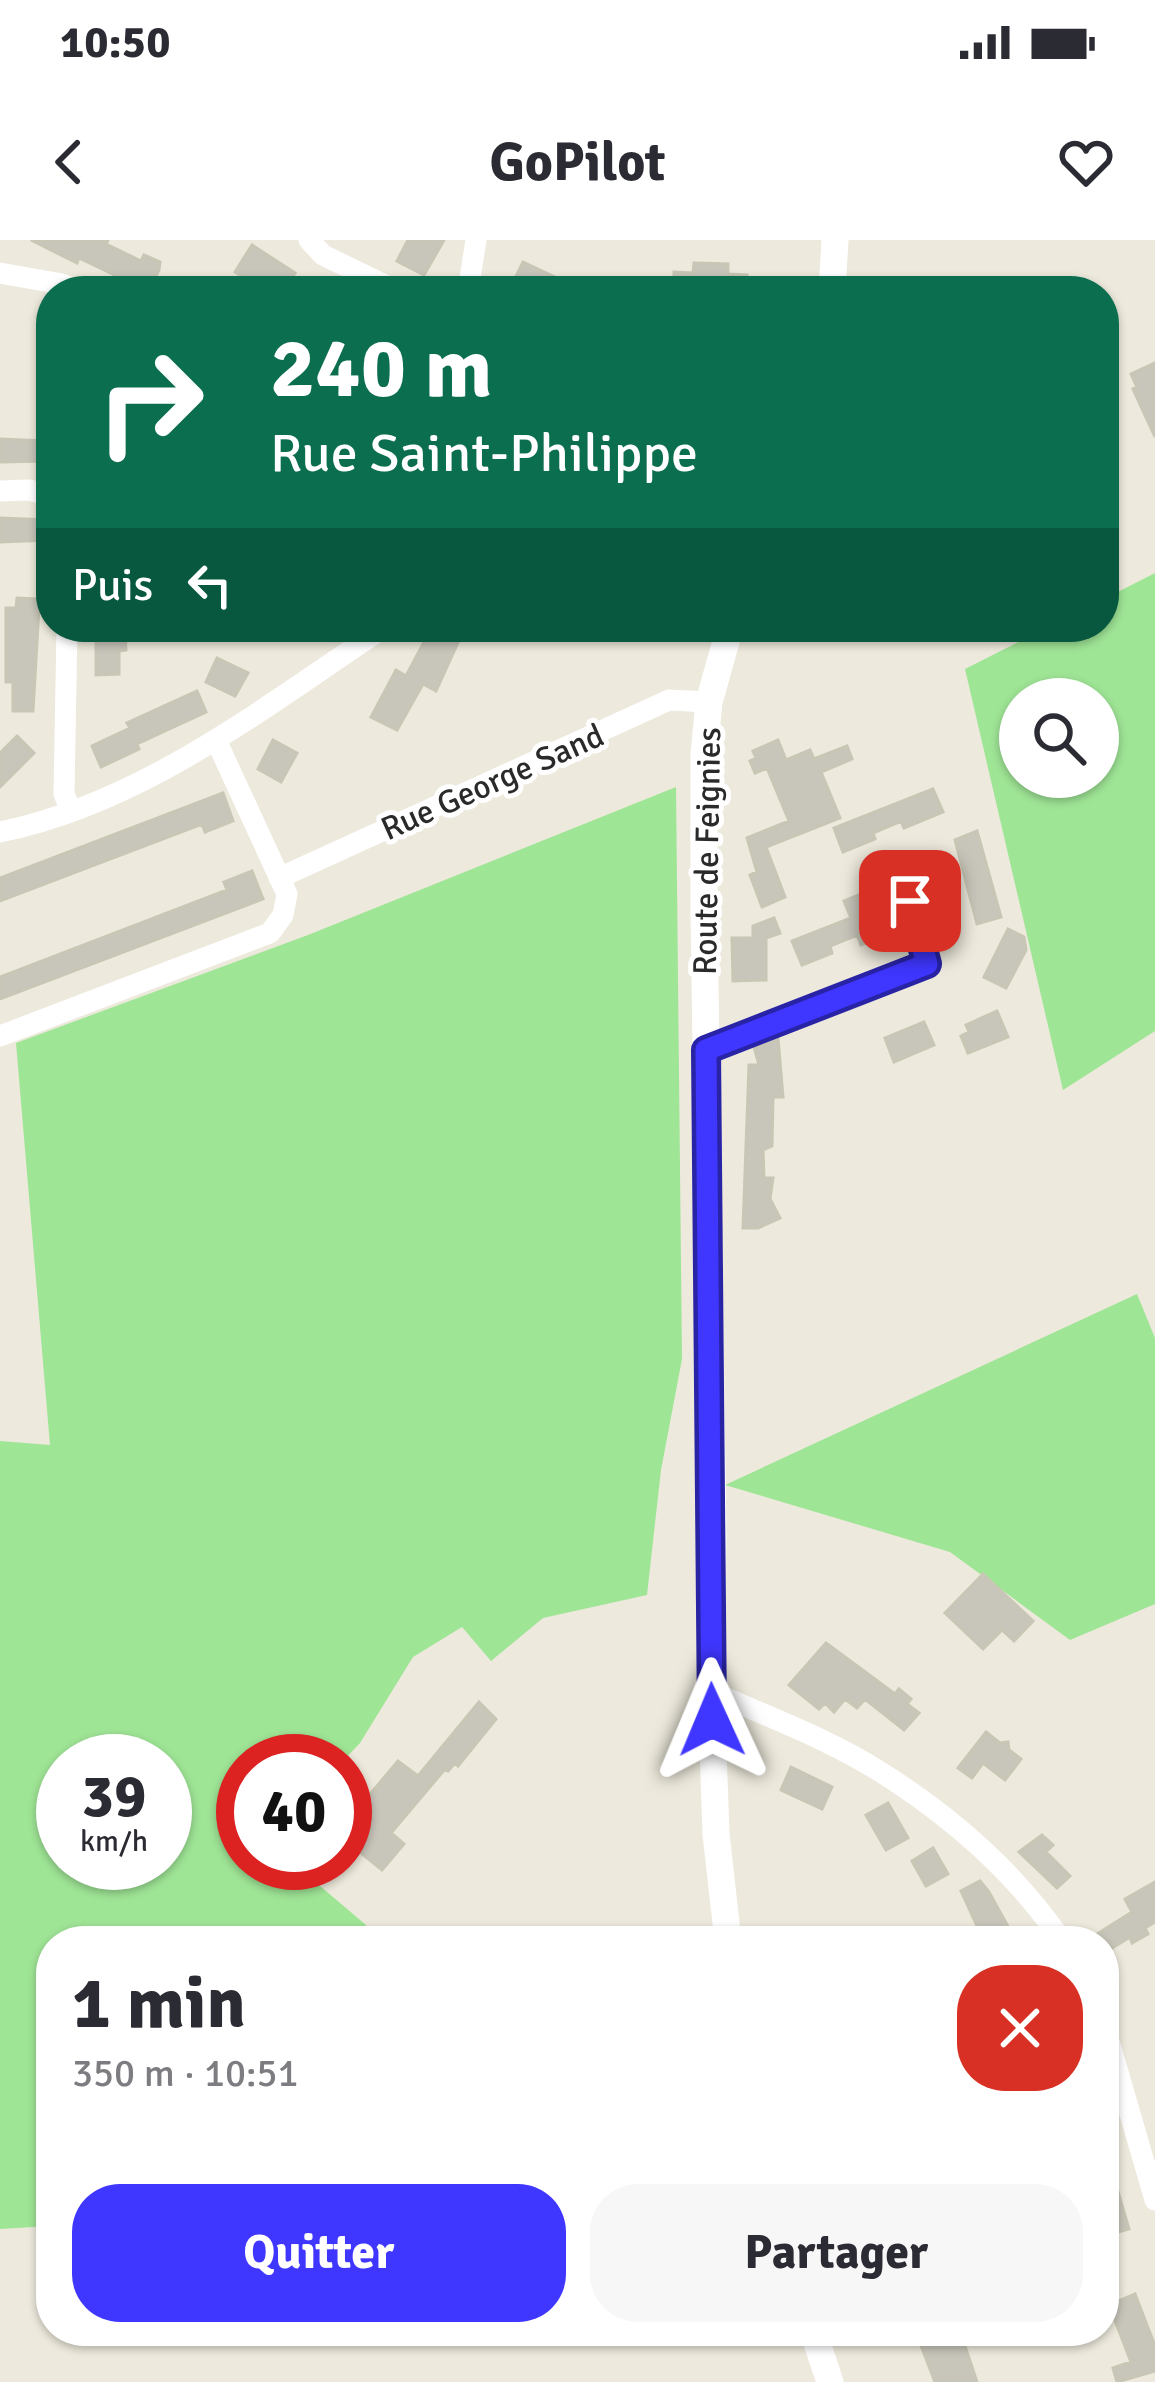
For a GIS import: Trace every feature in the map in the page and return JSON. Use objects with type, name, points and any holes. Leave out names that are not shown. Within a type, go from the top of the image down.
[{"type":"street","points":[[309,240],[323,255],[366,276]]},
{"type":"street","points":[[470,276],[476,240]]},
{"type":"street","points":[[833,276],[835,240]]},
{"type":"street","points":[[0,273],[36,279]]},
{"type":"street","points":[[0,490],[36,492]]},
{"type":"street","points":[[67,642],[64,794],[70,811]]},
{"type":"street","points":[[0,832],[70,811],[216,740],[363,642]]},
{"type":"street","name":"Route de Feignies","points":[[726,642],[709,702],[704,754],[711,1690],[716,1834],[726,1926]]},
{"type":"street","name":"Rue George Sand","points":[[279,878],[670,700],[709,702]]},
{"type":"street","points":[[0,1036],[270,933],[284,915],[286,894],[216,740]]},
{"type":"street","points":[[706,1050],[927,964],[901,869]]},
{"type":"street","points":[[711,1690],[878,1770],[997,1864],[1049,1926]]},
{"type":"street","points":[[1119,2076],[1155,2200]]},
{"type":"street","points":[[818,2346],[830,2382]]},
{"type":"green space","points":[[1155,573],[1155,1031],[1063,1090],[965,669],[1018,642],[1119,642],[1119,591]]},
{"type":"green space","points":[[676,787],[682,1359],[661,1470],[647,1595],[543,1618],[491,1661],[462,1627],[413,1657],[366,1734],[216,1734],[216,1890],[325,1890],[366,1925],[36,1926],[36,2227],[0,2229],[0,1441],[50,1445],[16,1043],[308,935]]},
{"type":"green space","points":[[1137,1294],[1155,1338],[1155,1604],[1070,1640],[950,1552],[725,1485]]},
{"type":"building","points":[[31,240],[108,240],[106,244],[141,261],[144,255],[160,262],[156,276],[117,276],[79,258],[77,263]]},
{"type":"building","points":[[408,240],[444,240],[424,275],[397,261]]},
{"type":"building","points":[[252,245],[295,273],[242,276],[235,272]]},
{"type":"building","points":[[523,262],[553,276],[516,276]]},
{"type":"building","points":[[694,263],[728,264],[728,274],[747,275],[674,276],[674,272],[693,273]]},
{"type":"building","points":[[1155,363],[1155,437],[1131,374]]},
{"type":"building","points":[[0,439],[36,441],[36,461],[0,462]]},
{"type":"building","points":[[0,518],[36,520],[36,541],[0,542]]},
{"type":"building","points":[[17,598],[36,599],[33,711],[13,711],[13,682],[6,682],[6,608],[16,608]]},
{"type":"building","points":[[96,642],[126,642],[126,650],[119,651],[119,674],[96,675]]},
{"type":"building","points":[[424,642],[458,642],[436,691],[423,684],[397,730],[371,717],[396,670],[406,676]]},
{"type":"building","points":[[217,658],[248,673],[235,696],[206,682]]},
{"type":"building","points":[[197,691],[206,712],[137,744],[139,749],[101,767],[92,746],[130,728],[127,723]]},
{"type":"building","points":[[17,736],[34,753],[0,787],[0,753]]},
{"type":"building","points":[[273,740],[297,753],[281,782],[258,769]]},
{"type":"building","points":[[778,740],[786,760],[810,750],[814,759],[847,746],[852,759],[821,772],[840,818],[766,847],[785,897],[762,907],[750,875],[757,872],[747,838],[789,821],[767,768],[755,773],[750,761],[756,758],[753,751]]},
{"type":"building","points":[[933,789],[943,812],[904,828],[901,821],[873,833],[875,839],[843,852],[834,828]]},
{"type":"building","points":[[223,793],[233,821],[205,832],[202,824],[0,901],[0,878]]},
{"type":"building","points":[[977,831],[1001,917],[977,924],[955,840]]},
{"type":"building","points":[[252,871],[263,899],[0,999],[0,977],[227,890],[224,882]]},
{"type":"building","points":[[866,892],[882,936],[861,945],[857,935],[830,946],[832,953],[802,965],[792,941],[851,918],[844,901]]},
{"type":"building","points":[[774,918],[780,933],[766,938],[766,980],[733,981],[732,938],[753,938],[753,926]]},
{"type":"building","points":[[1008,929],[1024,937],[1026,950],[1006,988],[984,977]]},
{"type":"building","points":[[997,1011],[1008,1037],[968,1053],[961,1036],[969,1032],[966,1025]]},
{"type":"building","points":[[924,1022],[934,1045],[894,1062],[885,1038]]},
{"type":"building","points":[[778,1038],[783,1097],[773,1097],[772,1146],[763,1150],[764,1178],[773,1178],[770,1199],[780,1218],[758,1228],[743,1228],[749,1065],[759,1065],[754,1047]]},
{"type":"building","points":[[983,1574],[1033,1621],[1014,1641],[1002,1630],[983,1649],[945,1613]]},
{"type":"building","points":[[826,1643],[895,1694],[899,1689],[911,1699],[907,1704],[919,1713],[904,1730],[865,1699],[857,1708],[845,1699],[834,1712],[825,1703],[819,1709],[789,1685]]},
{"type":"building","points":[[479,1702],[496,1719],[458,1766],[445,1769],[391,1833],[404,1844],[382,1870],[372,1862],[372,1792],[398,1761],[418,1776]]},
{"type":"building","points":[[986,1732],[1000,1743],[1008,1742],[1009,1750],[1021,1759],[1005,1780],[983,1763],[972,1778],[958,1768]]},
{"type":"building","points":[[791,1767],[832,1787],[822,1809],[781,1790]]},
{"type":"building","points":[[888,1803],[908,1838],[886,1850],[866,1815]]},
{"type":"building","points":[[1042,1835],[1053,1845],[1046,1852],[1070,1876],[1057,1888],[1019,1852]]},
{"type":"building","points":[[933,1848],[948,1874],[926,1886],[912,1861]]},
{"type":"building","points":[[980,1881],[1008,1926],[977,1926],[961,1891]]},
{"type":"building","points":[[1155,1882],[1155,1922],[1145,1928],[1148,1934],[1119,1944],[1119,1926],[1110,1926],[1132,1912],[1125,1899]]},
{"type":"building","points":[[1119,2195],[1129,2229],[1119,2232]]},
{"type":"building","points":[[1135,2294],[1155,2346],[1155,2371],[1117,2382],[1113,2368],[1131,2362],[1119,2331],[1119,2301]]},
{"type":"building","points":[[921,2346],[965,2346],[977,2382],[935,2382]]},
{"type":"route","points":[[712,1720],[706,1050],[927,964],[910,901]]}]
